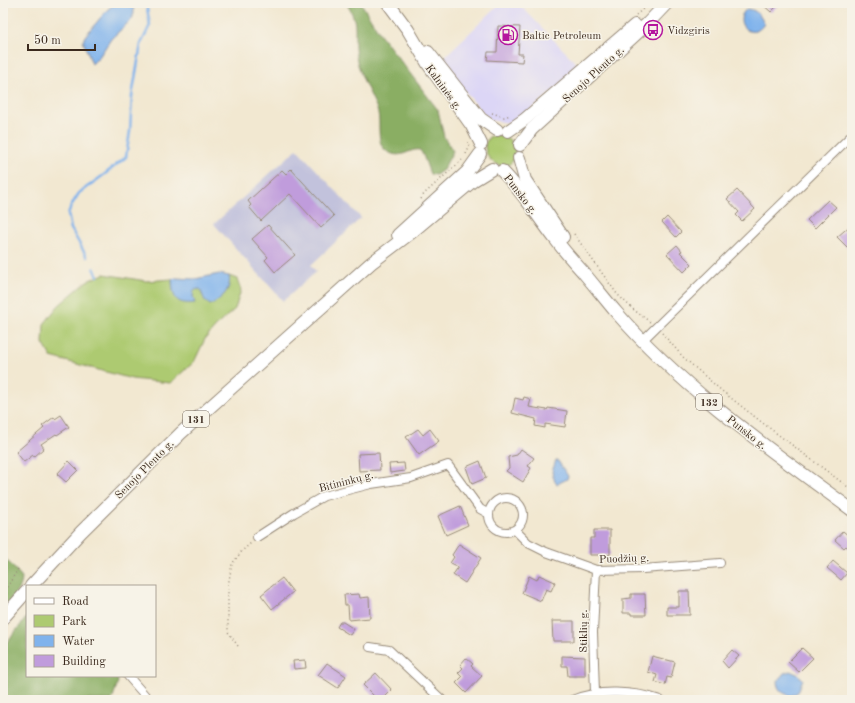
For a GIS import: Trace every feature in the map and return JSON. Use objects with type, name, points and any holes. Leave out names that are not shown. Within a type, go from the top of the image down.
[{"type":"main road","name":"Kalninės g.","points":[[388,3],[408,30],[434,59],[476,122],[481,149]]},
{"type":"main road","name":"Senojo Plento g.","points":[[502,131],[524,120],[636,24],[666,3]]},
{"type":"main road","name":"Senojo Plento g.","points":[[520,145],[532,130],[648,24],[666,3]]},
{"type":"main road","name":"Kalninės g.","points":[[476,122],[502,131]]},
{"type":"main road","points":[[502,131],[518,139],[520,145],[521,152],[519,158],[515,165],[510,169],[497,170],[486,166],[482,160],[481,149],[484,138],[490,133],[502,131]]},
{"type":"main road","name":"Senojo Plento g.","points":[[33,585],[86,527],[181,433],[371,263],[408,224],[467,172],[481,149]]},
{"type":"main road","name":"Punsko g.","points":[[519,158],[525,180],[563,237],[585,274]]},
{"type":"main road","name":"Senojo Plento g.","points":[[371,263],[412,232],[474,180],[497,170]]},
{"type":"main road","name":"Punsko g.","points":[[497,170],[517,186],[556,241],[616,313],[686,383],[766,447],[852,510]]},
{"type":"main road","points":[[3,618],[24,594]]},
{"type":"street","points":[[643,340],[852,135]]},
{"type":"street","name":"Bitininkų g.","points":[[257,537],[324,496],[371,484],[411,478],[448,465],[480,509],[489,514]]},
{"type":"street","points":[[502,498],[513,499],[521,506],[523,511],[522,522],[515,530],[510,532],[499,531],[491,524],[489,514],[493,504],[502,498]]},
{"type":"street","name":"Puodžių g.","points":[[515,530],[528,543],[546,552],[596,570],[643,569],[720,563]]},
{"type":"street","name":"Stiklių g.","points":[[595,693],[593,632],[596,570]]},
{"type":"street","points":[[370,647],[389,650],[442,700]]},
{"type":"street","points":[[129,677],[149,700]]},
{"type":"street","points":[[572,700],[595,693],[642,694],[660,700]]},
{"type":"path","points":[[420,200],[424,194],[465,156],[469,148],[465,132],[485,114],[493,113],[504,117],[512,115]]},
{"type":"path","points":[[238,646],[228,632],[228,586],[232,564],[242,551],[257,537]]},
{"type":"path","points":[[3,594],[18,570]]},
{"type":"shaded area","points":[[501,3],[518,3],[581,68],[517,121],[510,123],[489,120],[440,61]]},
{"type":"shaded area","points":[[297,149],[361,218],[311,265],[316,272],[283,301],[214,224]]},
{"type":"green space","points":[[346,3],[361,3],[380,34],[438,110],[444,137],[453,151],[443,170],[436,175],[430,174],[420,150],[397,155],[388,152],[381,145],[379,118],[376,106],[358,66],[355,48],[355,23],[351,11]]},
{"type":"green space","points":[[496,135],[508,138],[514,146],[515,157],[507,166],[494,163],[486,153],[485,144],[489,137]]},
{"type":"green space","points":[[104,274],[146,281],[172,279],[173,293],[193,296],[194,289],[201,289],[202,295],[210,305],[225,294],[229,286],[229,276],[237,279],[241,290],[235,309],[219,323],[205,339],[194,362],[170,383],[132,379],[51,357],[43,343],[44,324],[58,306],[87,281]]},
{"type":"green space","points":[[3,556],[22,577],[22,582],[18,591],[3,609]]},
{"type":"green space","points":[[26,618],[26,677],[117,677],[118,682],[112,700],[3,700],[3,647]]},
{"type":"water","points":[[116,3],[133,3],[134,13],[132,19],[111,39],[99,57],[92,64],[83,41],[85,36],[108,9]]},
{"type":"water","points":[[747,9],[753,10],[761,18],[764,24],[759,29],[749,31],[742,24],[741,19]]},
{"type":"water","points":[[219,274],[229,276],[229,286],[222,297],[210,305],[205,301],[200,289],[194,290],[193,296],[195,303],[183,303],[174,295],[172,279],[195,279]]},
{"type":"water","points":[[556,460],[568,476],[567,479],[557,484],[552,472]]},
{"type":"water","points":[[790,671],[803,679],[798,692],[791,696],[778,688],[777,682],[784,673]]},
{"type":"building","points":[[761,3],[780,3],[771,12]]},
{"type":"building","points":[[498,26],[520,27],[518,54],[523,54],[522,62],[487,60],[488,52],[497,52]]},
{"type":"building","points":[[291,169],[334,216],[321,228],[290,194],[261,221],[249,207],[251,205],[248,201],[282,170],[286,174]]},
{"type":"building","points":[[737,190],[755,209],[742,221],[736,215],[739,212],[727,199]]},
{"type":"building","points":[[828,200],[836,207],[815,228],[807,220]]},
{"type":"building","points":[[667,217],[681,232],[676,237],[662,222]]},
{"type":"building","points":[[852,224],[852,243],[847,247],[837,237]]},
{"type":"building","points":[[268,225],[295,255],[275,272],[265,260],[268,257],[252,239]]},
{"type":"building","points":[[677,245],[682,251],[680,252],[692,264],[684,272],[667,254]]},
{"type":"building","points":[[524,397],[531,399],[529,407],[567,411],[565,427],[545,424],[545,428],[535,426],[536,419],[512,413],[515,398],[523,400]]},
{"type":"building","points":[[61,415],[69,427],[41,444],[44,448],[34,457],[33,455],[24,462],[16,452],[44,428],[42,426],[54,417],[55,419]]},
{"type":"building","points":[[418,429],[423,435],[430,429],[439,441],[419,455],[406,437]]},
{"type":"building","points":[[521,449],[534,458],[528,466],[531,468],[523,482],[506,471],[509,468],[508,457],[517,455]]},
{"type":"building","points":[[379,453],[380,470],[359,471],[358,454]]},
{"type":"building","points":[[69,461],[78,470],[66,482],[57,474]]},
{"type":"building","points":[[480,461],[486,478],[472,484],[466,467]]},
{"type":"building","points":[[404,463],[405,471],[390,473],[389,464]]},
{"type":"building","points":[[460,506],[468,525],[446,535],[438,516]]},
{"type":"building","points":[[594,530],[610,530],[610,555],[590,555],[590,538],[594,538]]},
{"type":"building","points":[[843,531],[852,539],[852,551],[846,546],[844,548],[835,540]]},
{"type":"building","points":[[459,544],[481,558],[465,583],[453,575],[458,567],[450,563],[454,557],[452,555]]},
{"type":"building","points":[[833,561],[847,573],[841,580],[827,568]]},
{"type":"building","points":[[539,575],[555,582],[551,591],[546,589],[541,601],[522,593],[529,576],[537,580]]},
{"type":"building","points":[[282,578],[293,592],[272,609],[261,595]]},
{"type":"building","points":[[679,591],[689,591],[690,615],[667,615],[667,607],[679,607]]},
{"type":"building","points":[[359,594],[360,598],[369,597],[370,618],[349,620],[348,605],[345,605],[344,595]]},
{"type":"building","points":[[631,594],[645,594],[646,615],[631,615],[631,613],[623,613],[623,599],[631,598]]},
{"type":"building","points":[[552,621],[574,621],[574,641],[553,641]]},
{"type":"building","points":[[340,622],[343,622],[354,629],[350,635],[337,627]]},
{"type":"building","points":[[802,648],[813,658],[799,672],[788,662]]},
{"type":"building","points":[[732,650],[739,656],[728,668],[722,661]]},
{"type":"building","points":[[562,656],[585,657],[585,676],[568,676],[567,666],[562,666]]},
{"type":"building","points":[[652,656],[675,662],[671,678],[667,677],[665,685],[655,682],[657,675],[648,672]]},
{"type":"building","points":[[466,658],[473,664],[471,666],[482,676],[466,693],[456,683],[462,677],[458,673],[463,668],[460,665]]},
{"type":"building","points":[[305,660],[306,668],[294,669],[293,661]]},
{"type":"building","points":[[327,663],[346,676],[338,688],[318,675]]},
{"type":"building","points":[[376,673],[392,690],[382,700],[378,700],[363,685]]},
{"type":"waterway","points":[[87,257],[71,229],[68,214],[79,193],[126,157],[130,131],[132,96],[141,44],[150,25],[146,3]]},
{"type":"waterway","points":[[94,268],[98,276]]},
{"type":"place","name":"Vidzgiris","points":[[653,30]]},
{"type":"place","name":"Baltic Petroleum","points":[[508,35]]}]
